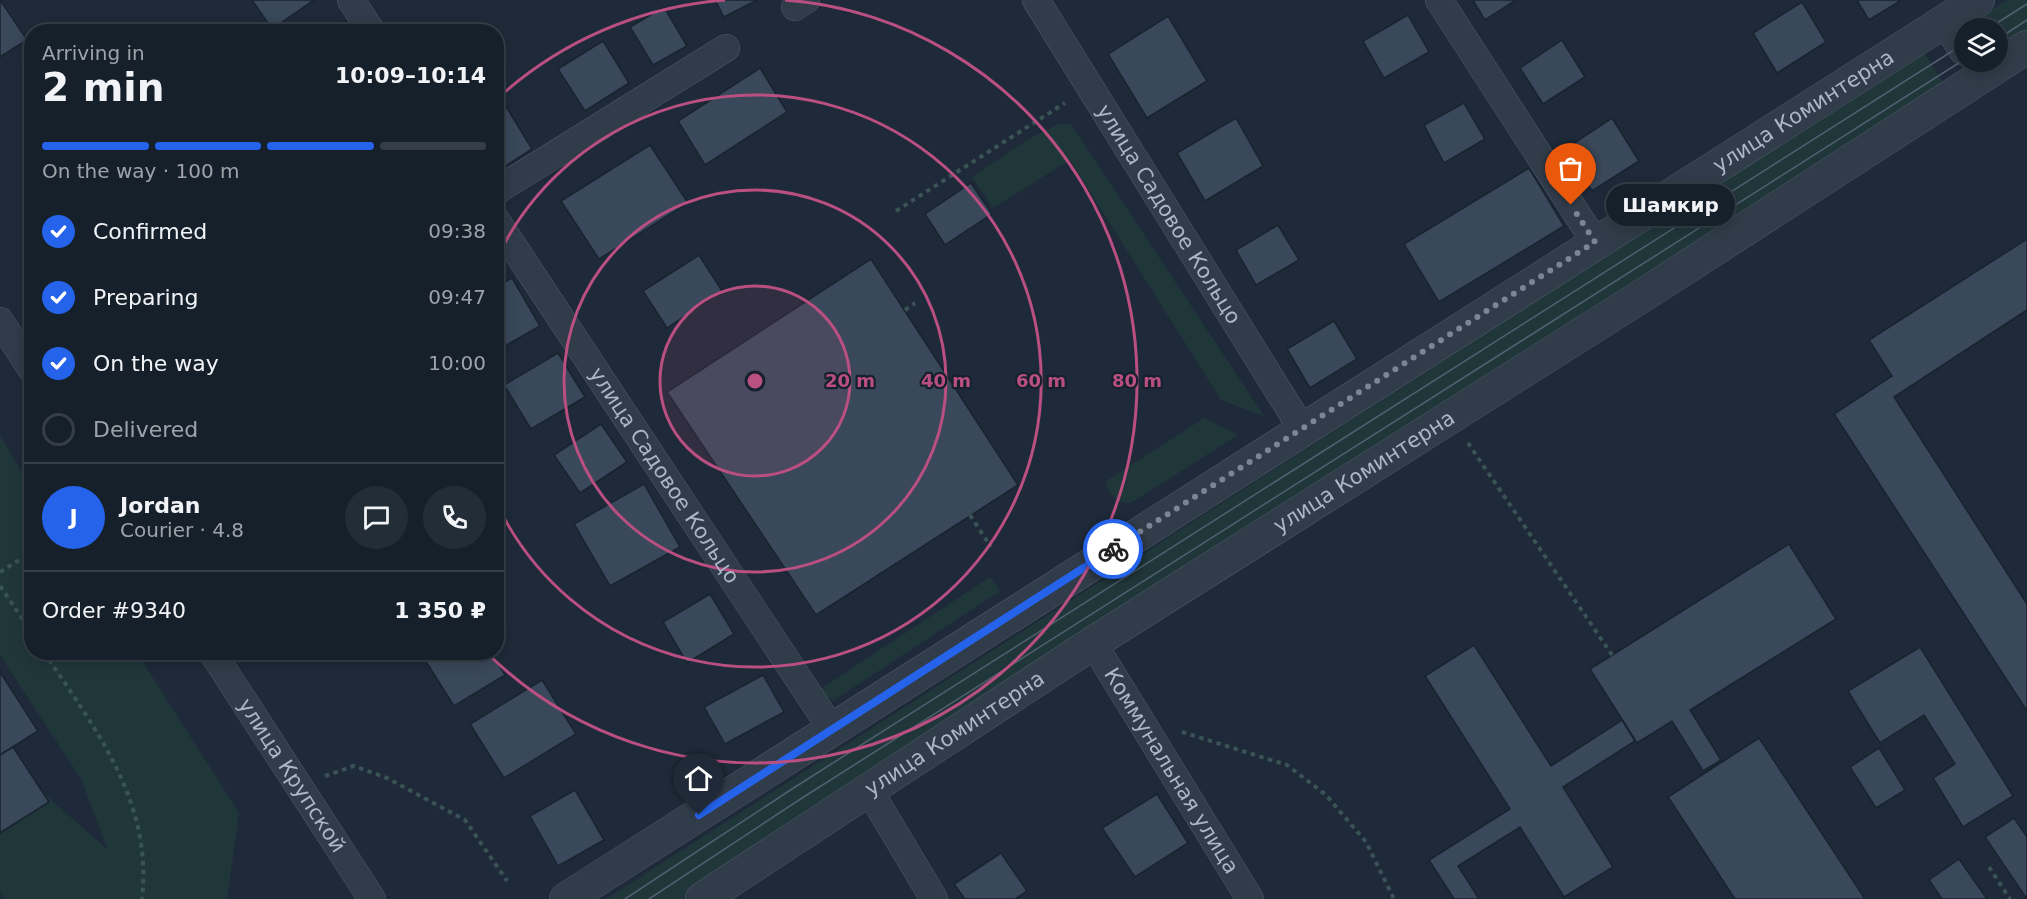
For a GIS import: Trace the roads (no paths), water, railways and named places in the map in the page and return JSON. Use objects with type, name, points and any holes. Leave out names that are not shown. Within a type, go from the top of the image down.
[{"type":"street","points":[[351,0],[367,24]]},
{"type":"street","name":"улица Садовое Кольцо","points":[[1036,0],[1302,429]]},
{"type":"street","points":[[1439,0],[1595,242]]},
{"type":"street","name":"улица Коминтерна","points":[[566,899],[1978,0]]},
{"type":"street","points":[[1947,21],[1954,32]]},
{"type":"street","name":"улица Коминтерна","points":[[2008,56],[2027,47]]},
{"type":"street","points":[[504,186],[726,48]]},
{"type":"street","name":"улица Коминтерна","points":[[702,899],[1093,643],[1645,294],[1974,72]]},
{"type":"street","name":"улица Садовое Кольцо","points":[[504,232],[833,731]]},
{"type":"street","points":[[0,321],[24,358]]},
{"type":"street","name":"Коммунальная улица","points":[[1093,643],[1250,899]]},
{"type":"street","name":"улица Крупской","points":[[217,660],[372,899]]},
{"type":"street","points":[[869,790],[934,899]]},
{"type":"tram line","points":[[2005,18],[2027,4]]},
{"type":"tram line","points":[[2008,32],[2027,20]]},
{"type":"tram line","points":[[625,899],[792,789],[1954,50]]},
{"type":"tram line","points":[[649,899],[799,800],[1954,66]]},
{"type":"place","name":"Шамкир","points":[[1571,205]]}]
